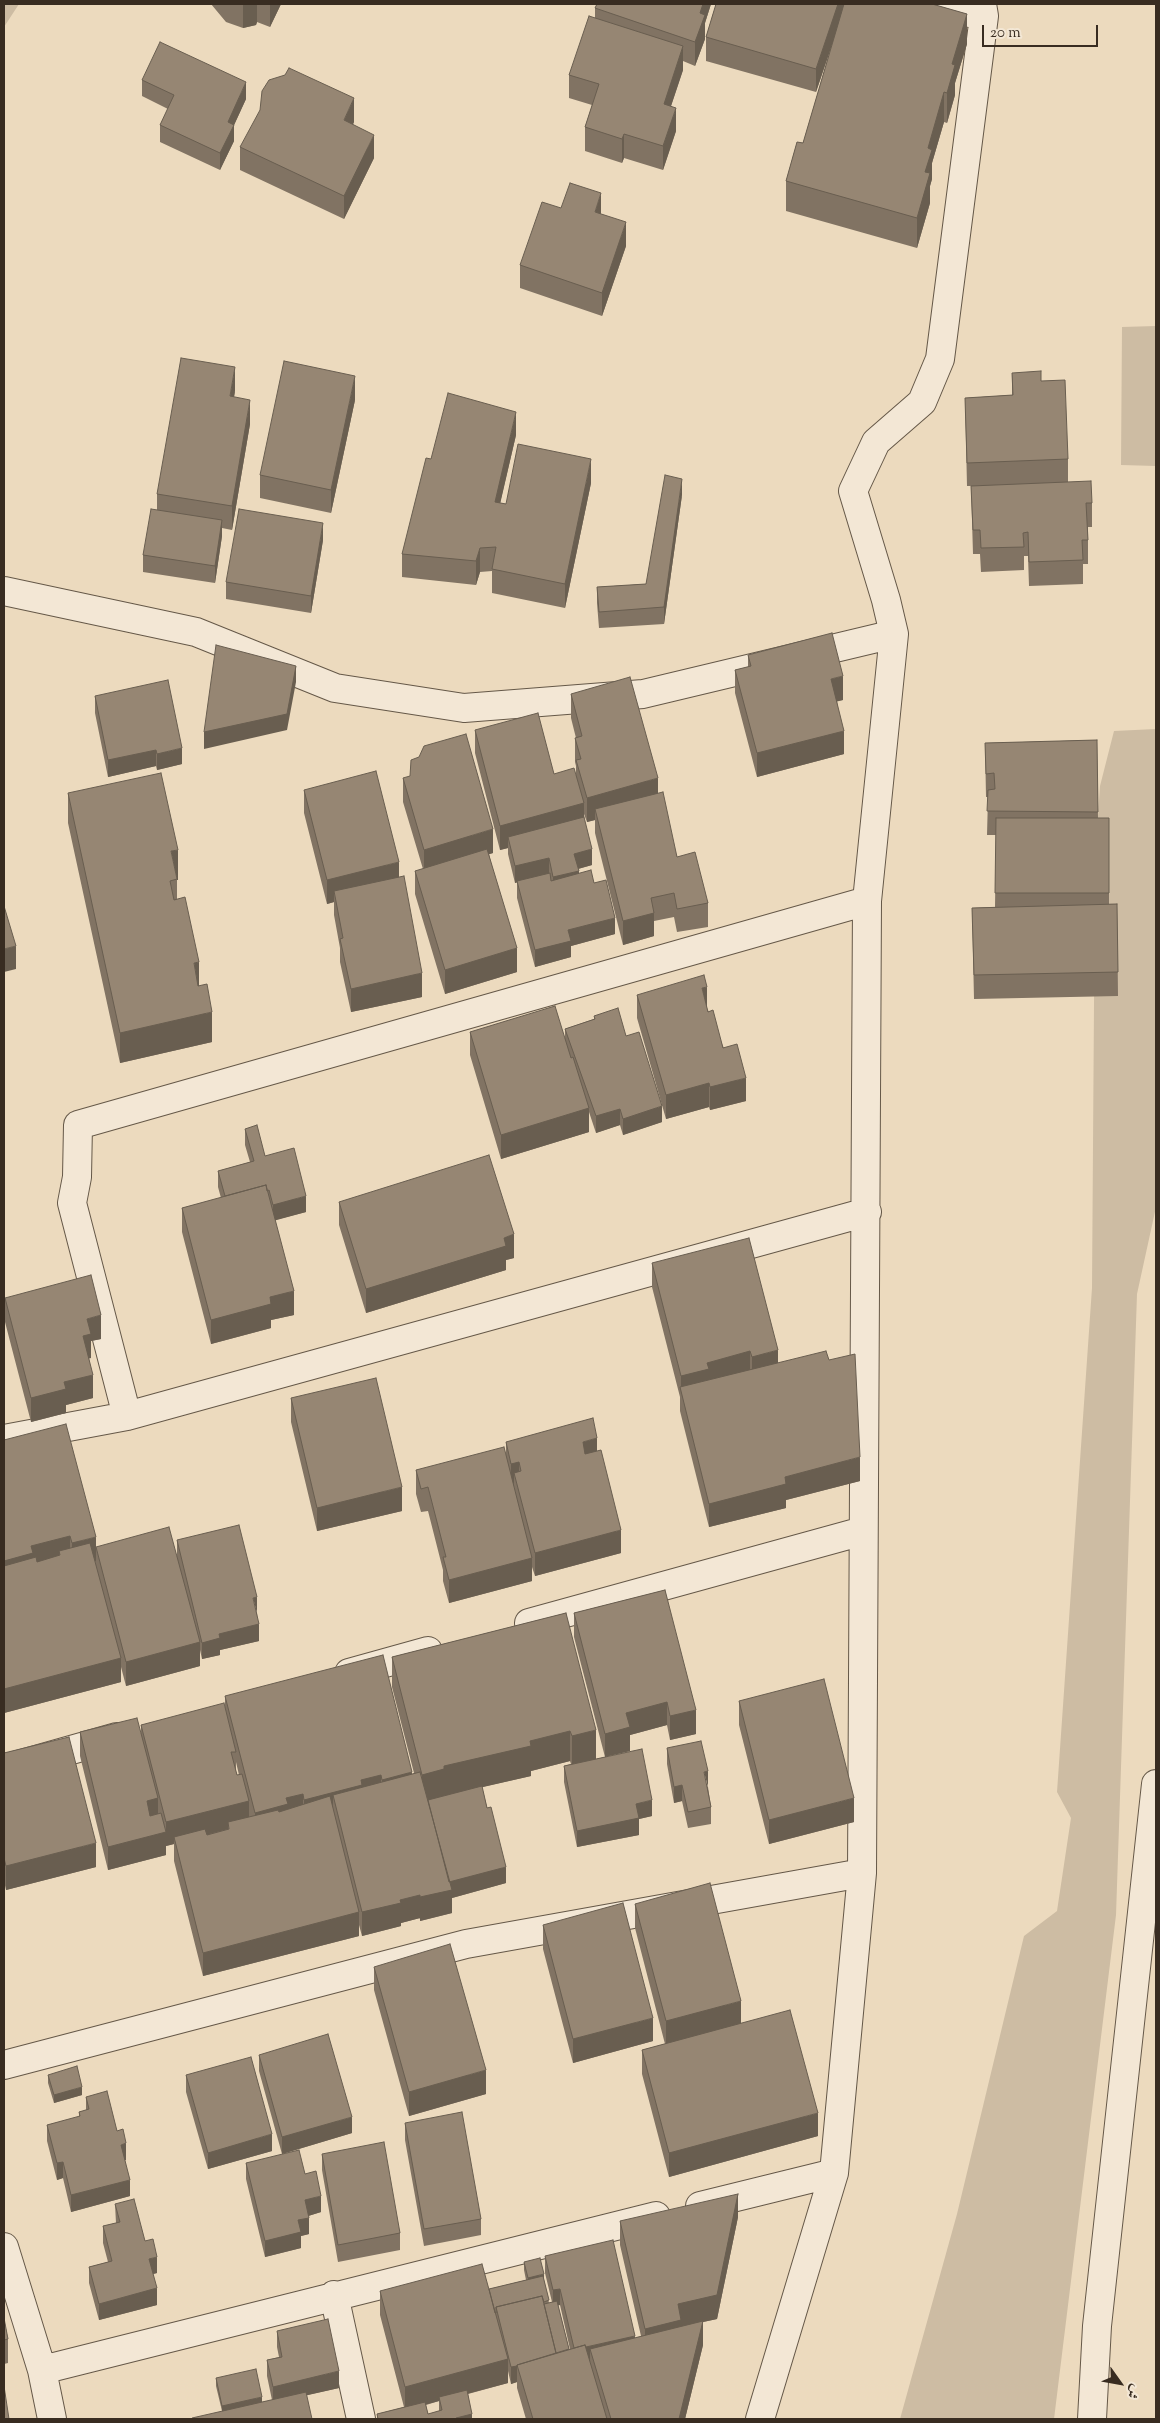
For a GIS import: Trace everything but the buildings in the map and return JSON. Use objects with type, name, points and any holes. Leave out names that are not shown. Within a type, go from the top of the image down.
[{"type":"street","points":[[760,2419],[834,2173],[862,1872],[863,1531],[867,1212],[867,901],[894,634],[886,600],[853,491],[876,442],[922,402],[940,359],[983,10],[929,4]]},
{"type":"street","points":[[4,591],[196,632],[335,688],[464,708],[643,694],[894,634]]},
{"type":"street","points":[[128,1416],[72,1203],[76,1177],[78,1125],[867,901]]},
{"type":"street","points":[[4,1439],[128,1416],[867,1212]]},
{"type":"street","points":[[510,1629],[863,1531]]},
{"type":"street","points":[[328,1679],[452,1644]]},
{"type":"street","points":[[4,1769],[137,1732]]},
{"type":"street","points":[[1092,2419],[1097,2326],[1156,1784]]},
{"type":"street","points":[[4,2065],[466,1944],[862,1872]]},
{"type":"street","points":[[42,2370],[334,2295],[834,2173]]},
{"type":"street","points":[[4,2247],[42,2370],[52,2419]]},
{"type":"street","points":[[334,2295],[361,2419]]},
{"type":"shaded area","points":[[4,4],[19,4],[4,27]]},
{"type":"shaded area","points":[[1156,326],[1156,466],[1121,465],[1122,327]]},
{"type":"shaded area","points":[[1156,729],[1156,1207],[1137,1294],[1116,1915],[1054,2419],[900,2419],[957,2214],[1024,1936],[1057,1911],[1071,1818],[1057,1792],[1092,1288],[1095,862],[1100,786],[1114,731]]}]
